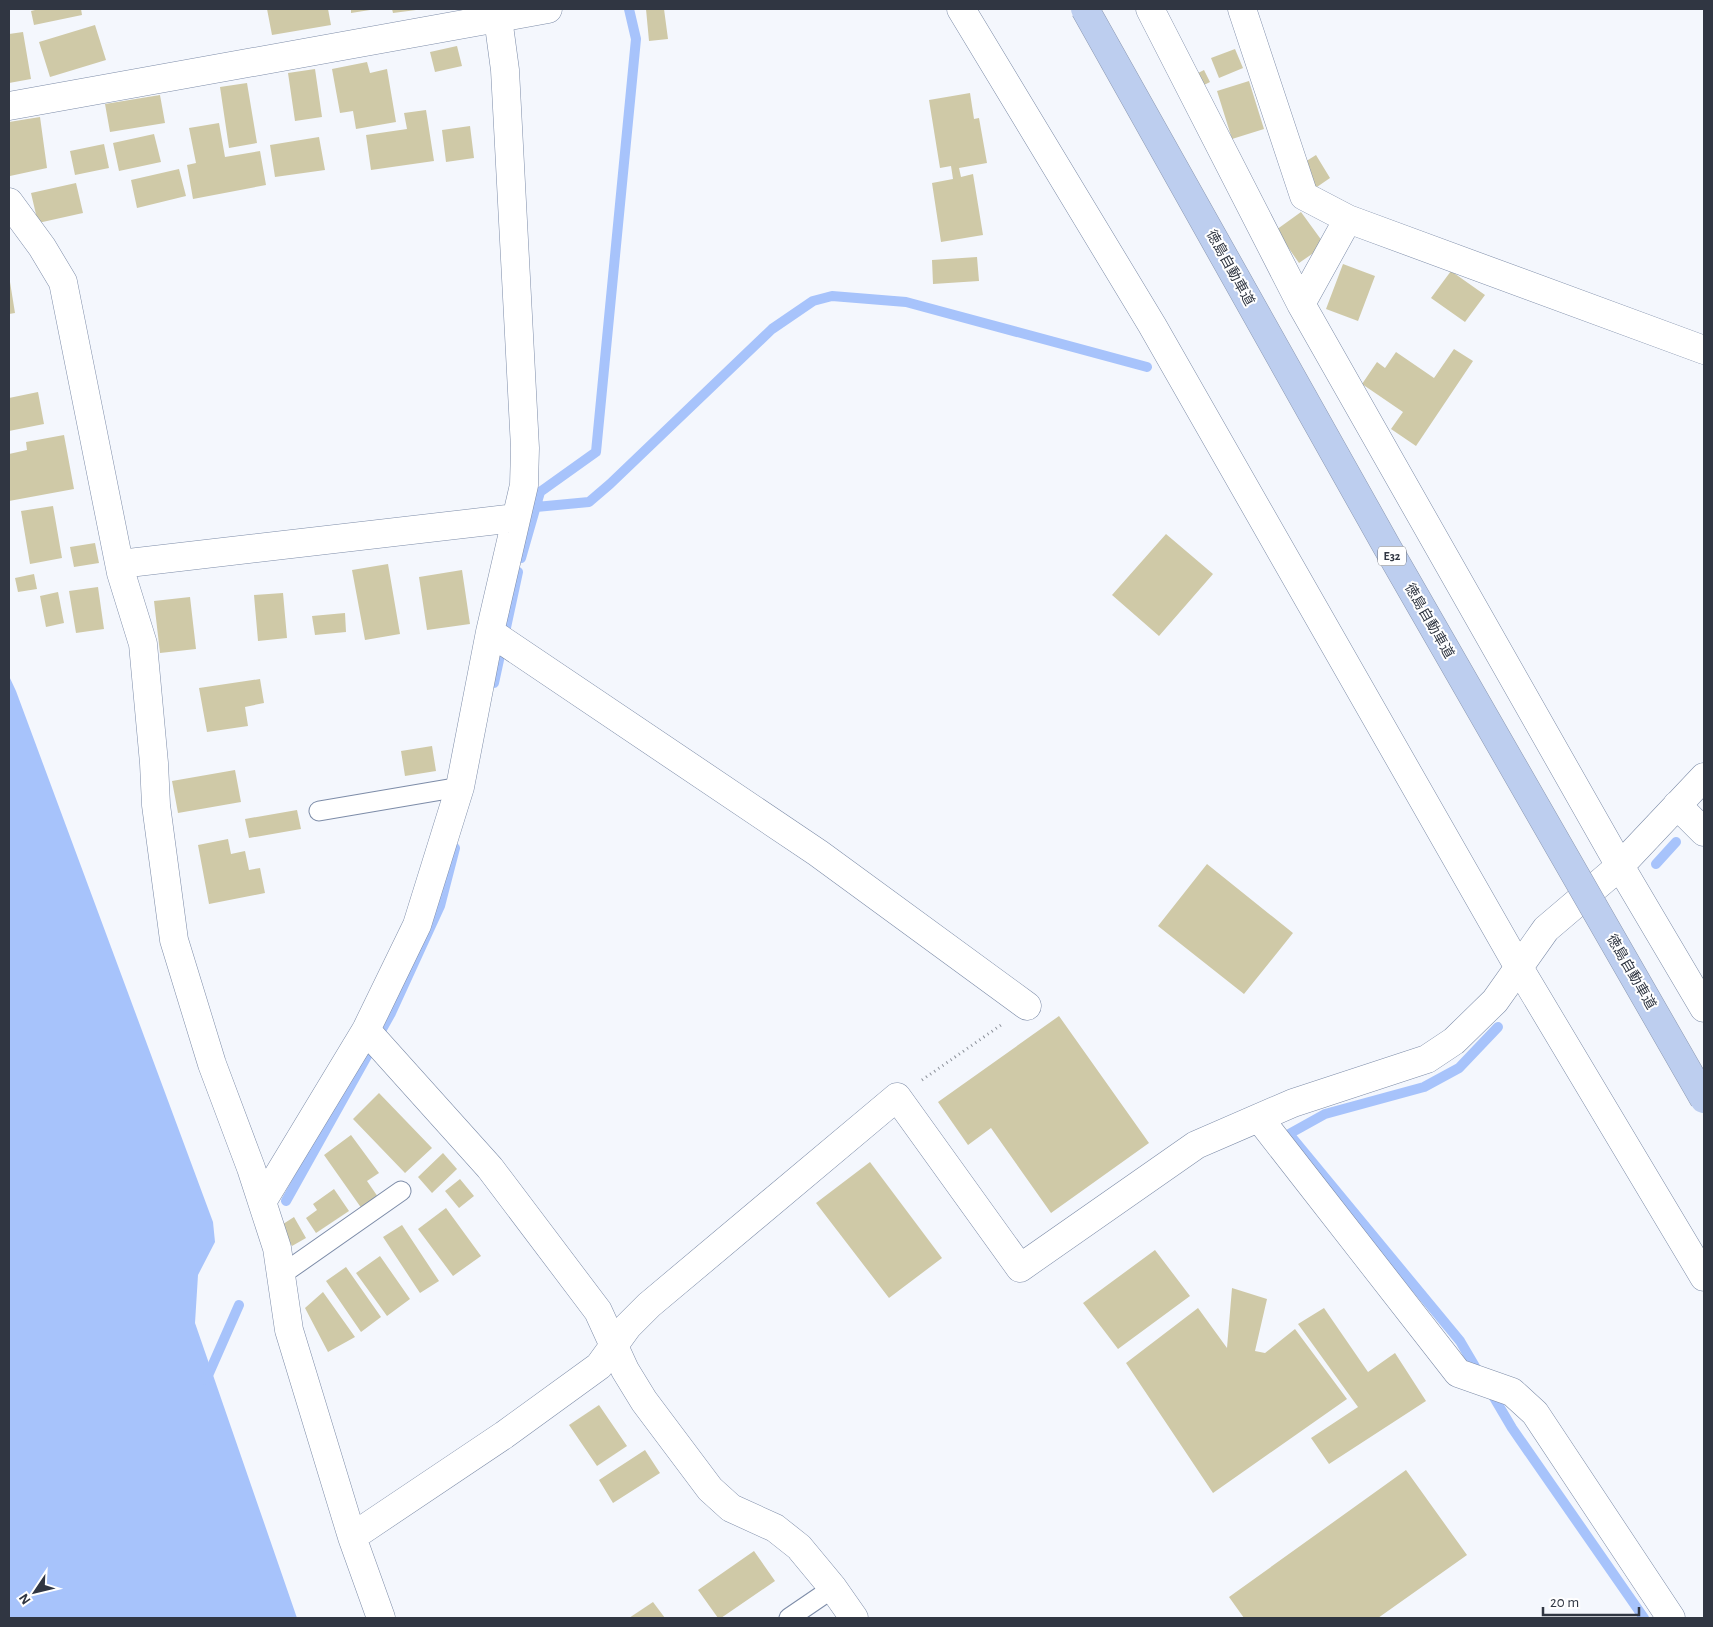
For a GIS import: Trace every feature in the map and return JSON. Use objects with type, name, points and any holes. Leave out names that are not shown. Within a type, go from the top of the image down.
[{"type":"highway","name":"徳島自動車道","points":[[1085,9],[1392,556],[1704,1099]]},
{"type":"street","points":[[9,106],[548,9]]},
{"type":"street","points":[[960,9],[1152,325],[1518,966],[1704,1277]]},
{"type":"street","points":[[1150,9],[1301,304],[1620,866],[1704,1008]]},
{"type":"street","points":[[1242,9],[1304,196],[1348,219],[1704,350]]},
{"type":"street","points":[[262,1202],[374,1038],[417,925],[460,787],[500,639],[516,518],[524,484],[525,448],[505,70],[498,18]]},
{"type":"street","points":[[9,202],[42,247],[64,282],[120,564],[143,644],[156,806],[174,940],[212,1064],[277,1248],[289,1330],[352,1537],[381,1618]]},
{"type":"street","points":[[1301,304],[1348,219]]},
{"type":"street","points":[[120,564],[516,518]]},
{"type":"street","points":[[500,639],[818,853],[1027,1006]]},
{"type":"street","points":[[352,1537],[504,1435],[599,1366],[628,1326],[650,1305],[896,1097],[1020,1268],[1196,1145],[1293,1102],[1427,1059],[1454,1041],[1495,1001],[1546,929],[1620,866],[1704,777]]},
{"type":"street","points":[[1678,805],[1704,832]]},
{"type":"street","points":[[374,1038],[490,1168],[598,1311],[626,1370],[644,1402],[710,1489],[731,1508],[776,1528],[799,1547],[833,1588],[854,1618]]},
{"type":"street","points":[[1259,1118],[1458,1373],[1512,1392],[1535,1413],[1671,1618]]},
{"type":"lane","points":[[319,811],[460,787]]},
{"type":"lane","points":[[281,1275],[401,1191]]},
{"type":"lane","points":[[789,1618],[833,1588]]},
{"type":"path","points":[[896,1097],[1027,1006]]},
{"type":"water","points":[[9,676],[213,1222],[215,1242],[198,1275],[195,1323],[297,1618],[9,1618]]},
{"type":"building","points":[[39,9],[81,9],[82,15],[34,25],[31,11]]},
{"type":"building","points":[[267,9],[328,9],[331,25],[272,35]]},
{"type":"building","points":[[351,9],[370,9],[370,10],[351,13]]},
{"type":"building","points":[[392,9],[416,9],[416,10],[393,13]]},
{"type":"building","points":[[646,9],[664,9],[668,39],[649,41]]},
{"type":"building","points":[[95,25],[106,60],[50,77],[39,42]]},
{"type":"building","points":[[23,32],[31,79],[9,83],[9,34]]},
{"type":"building","points":[[457,46],[462,66],[435,72],[430,52]]},
{"type":"building","points":[[1235,49],[1243,68],[1219,78],[1211,58]]},
{"type":"building","points":[[367,62],[370,73],[387,69],[396,122],[356,129],[353,111],[340,113],[332,69]]},
{"type":"building","points":[[315,69],[322,117],[295,121],[288,73]]},
{"type":"building","points":[[1204,70],[1210,82],[1200,87],[1194,75]]},
{"type":"building","points":[[1249,81],[1264,129],[1232,139],[1217,91]]},
{"type":"building","points":[[247,83],[257,143],[229,148],[220,87]]},
{"type":"building","points":[[970,93],[974,119],[979,118],[987,163],[959,168],[961,177],[973,174],[983,235],[941,242],[932,183],[953,179],[951,166],[940,168],[929,100]]},
{"type":"building","points":[[160,95],[165,123],[110,132],[105,104]]},
{"type":"building","points":[[426,110],[434,161],[371,170],[366,135],[407,129],[404,113]]},
{"type":"building","points":[[40,117],[47,168],[10,176],[9,122]]},
{"type":"building","points":[[219,123],[225,157],[260,151],[266,185],[193,199],[187,165],[196,163],[189,128]]},
{"type":"building","points":[[470,126],[474,158],[446,162],[442,130]]},
{"type":"building","points":[[154,134],[161,162],[119,171],[113,143]]},
{"type":"building","points":[[319,137],[325,170],[275,177],[270,145]]},
{"type":"building","points":[[104,144],[109,168],[75,175],[70,151]]},
{"type":"building","points":[[1316,155],[1330,178],[1314,189],[1300,165]]},
{"type":"building","points":[[179,169],[186,196],[137,208],[131,180]]},
{"type":"building","points":[[76,183],[83,213],[38,223],[31,193]]},
{"type":"building","points":[[1301,212],[1325,245],[1299,263],[1276,230]]},
{"type":"building","points":[[977,257],[979,281],[933,284],[932,260]]},
{"type":"building","points":[[1343,264],[1375,276],[1358,321],[1326,309]]},
{"type":"building","points":[[1451,271],[1485,295],[1465,322],[1431,298]]},
{"type":"building","points":[[9,283],[15,313],[9,314]]},
{"type":"building","points":[[1454,349],[1473,361],[1416,446],[1391,429],[1403,412],[1362,384],[1377,362],[1385,368],[1396,352],[1434,378]]},
{"type":"building","points":[[38,392],[44,424],[9,431],[9,398]]},
{"type":"building","points":[[64,435],[74,489],[9,501],[9,454],[27,450],[26,442]]},
{"type":"building","points":[[53,506],[62,558],[30,564],[21,511]]},
{"type":"building","points":[[1166,534],[1213,574],[1159,636],[1112,595]]},
{"type":"building","points":[[95,543],[99,563],[74,567],[70,547]]},
{"type":"building","points":[[388,564],[400,634],[365,640],[352,570]]},
{"type":"building","points":[[462,570],[470,624],[427,630],[419,577]]},
{"type":"building","points":[[34,574],[37,589],[18,592],[15,578]]},
{"type":"building","points":[[98,587],[104,629],[76,633],[69,591]]},
{"type":"building","points":[[58,592],[64,623],[46,627],[40,596]]},
{"type":"building","points":[[283,593],[287,638],[258,641],[254,595]]},
{"type":"building","points":[[190,597],[196,649],[160,653],[154,601]]},
{"type":"building","points":[[345,613],[346,632],[315,635],[312,616]]},
{"type":"building","points":[[260,679],[264,703],[245,707],[248,726],[207,732],[199,688]]},
{"type":"building","points":[[432,746],[436,771],[405,776],[401,751]]},
{"type":"building","points":[[235,770],[241,802],[178,813],[172,781]]},
{"type":"building","points":[[297,810],[301,829],[249,838],[245,819]]},
{"type":"building","points":[[228,839],[231,854],[245,851],[249,870],[260,868],[265,893],[209,904],[198,845]]},
{"type":"building","points":[[1207,864],[1293,933],[1244,994],[1158,926]]},
{"type":"building","points":[[1059,1016],[1149,1143],[1051,1213],[991,1128],[968,1145],[938,1102]]},
{"type":"building","points":[[379,1093],[432,1148],[405,1173],[353,1119]]},
{"type":"building","points":[[351,1135],[379,1173],[367,1181],[378,1197],[362,1209],[324,1155]]},
{"type":"building","points":[[443,1153],[457,1169],[432,1193],[418,1177]]},
{"type":"building","points":[[870,1162],[942,1258],[889,1298],[816,1203]]},
{"type":"building","points":[[460,1179],[474,1196],[459,1208],[445,1191]]},
{"type":"building","points":[[334,1189],[349,1211],[316,1233],[306,1218],[317,1210],[313,1204]]},
{"type":"building","points":[[446,1208],[481,1256],[453,1276],[418,1229]]},
{"type":"building","points":[[294,1217],[306,1238],[292,1246],[280,1226]]},
{"type":"building","points":[[402,1225],[439,1281],[420,1293],[383,1237]]},
{"type":"building","points":[[1155,1250],[1190,1296],[1118,1349],[1083,1303]]},
{"type":"building","points":[[380,1256],[410,1299],[387,1316],[356,1273]]},
{"type":"building","points":[[346,1267],[381,1317],[361,1332],[326,1281]]},
{"type":"building","points":[[1232,1288],[1267,1299],[1255,1351],[1265,1353],[1295,1329],[1347,1399],[1213,1493],[1126,1363],[1198,1308],[1227,1348]]},
{"type":"building","points":[[323,1292],[355,1337],[328,1352],[305,1308]]},
{"type":"building","points":[[1324,1308],[1368,1372],[1395,1353],[1426,1401],[1329,1464],[1311,1438],[1358,1407],[1298,1324]]},
{"type":"building","points":[[599,1405],[627,1446],[597,1466],[569,1425]]},
{"type":"building","points":[[645,1450],[660,1473],[613,1503],[599,1480]]},
{"type":"building","points":[[1406,1470],[1467,1555],[1378,1618],[1244,1618],[1229,1597]]},
{"type":"building","points":[[754,1551],[775,1581],[721,1618],[718,1618],[698,1590]]},
{"type":"building","points":[[653,1602],[665,1618],[629,1618]]},
{"type":"waterway","points":[[521,558],[540,492],[596,452],[636,39],[629,9]]},
{"type":"waterway","points":[[536,507],[589,502],[772,329],[813,301],[832,296],[906,302],[1147,367]]},
{"type":"waterway","points":[[494,683],[518,572]]},
{"type":"waterway","points":[[1656,864],[1676,842]]},
{"type":"waterway","points":[[286,1201],[391,1013],[440,906],[455,848]]},
{"type":"waterway","points":[[1480,1375],[1460,1341],[1289,1134],[1325,1114],[1424,1087],[1459,1068],[1498,1027]]},
{"type":"waterway","points":[[206,1380],[239,1305]]},
{"type":"waterway","points":[[1489,1389],[1512,1428],[1644,1618]]}]
